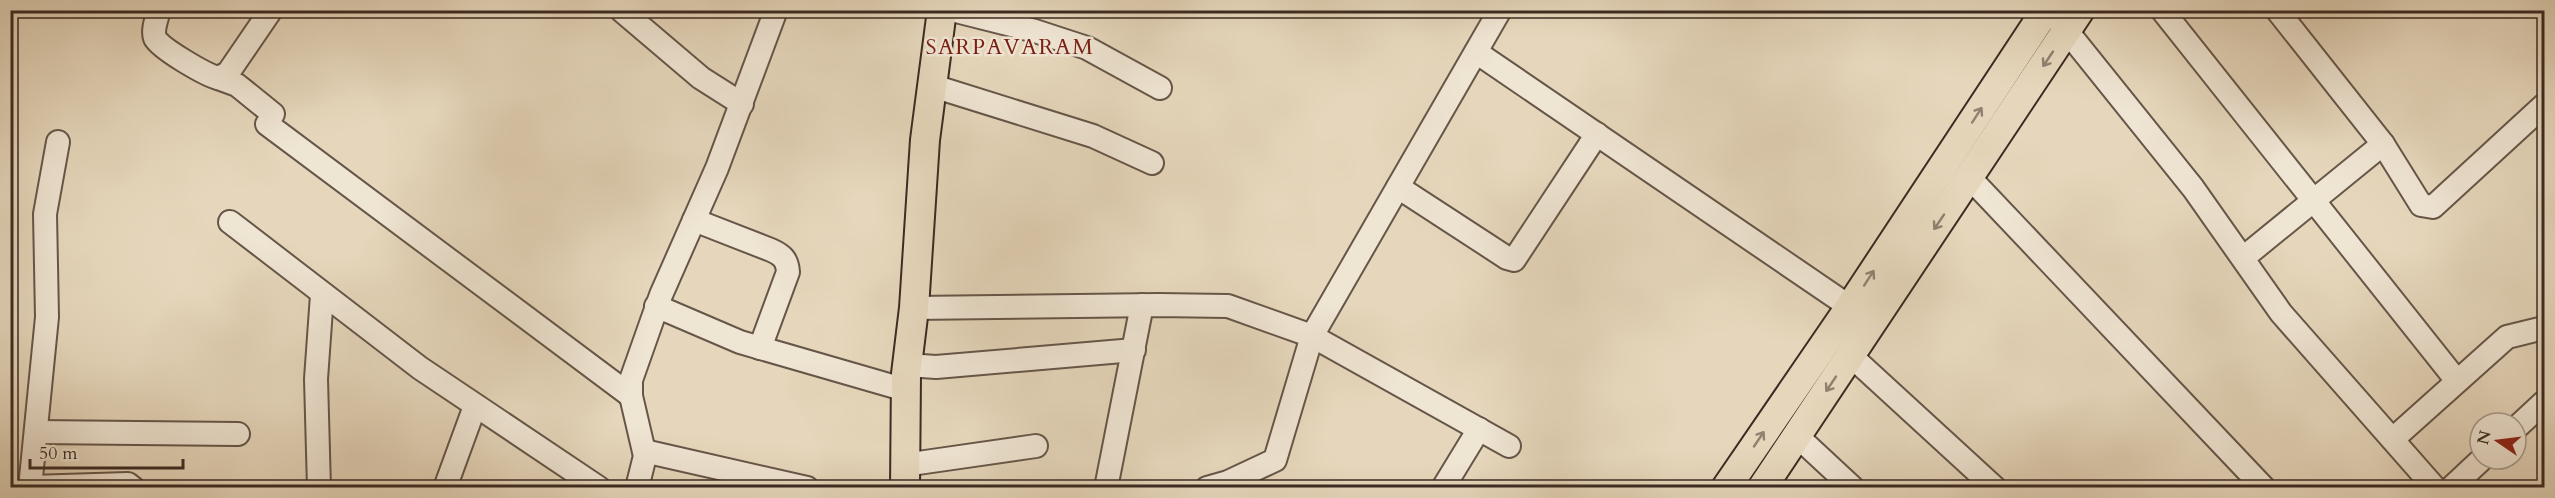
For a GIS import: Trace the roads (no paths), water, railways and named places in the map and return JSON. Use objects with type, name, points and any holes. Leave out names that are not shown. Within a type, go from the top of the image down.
[{"type":"main road","points":[[905,476],[907,378],[915,308],[925,141],[942,10]]},
{"type":"main road","points":[[1726,488],[1850,307],[2046,10]]},
{"type":"main road","points":[[1762,488],[1970,177],[2066,18]]},
{"type":"street","points":[[159,10],[154,31],[156,39],[165,48],[218,78],[237,85],[270,119],[631,396]]},
{"type":"street","points":[[218,78],[228,73],[271,10]]},
{"type":"street","points":[[621,10],[701,78],[742,104]]},
{"type":"street","points":[[637,488],[644,451],[631,396],[634,369],[657,306],[742,104],[776,10]]},
{"type":"street","points":[[952,10],[1035,31],[1087,48],[1160,88]]},
{"type":"street","points":[[1207,488],[1228,482],[1275,460],[1312,336],[1500,10]]},
{"type":"street","points":[[2162,10],[2457,381]]},
{"type":"street","points":[[2277,10],[2383,144],[2421,205],[2433,207],[2544,105]]},
{"type":"street","points":[[2066,18],[2193,188],[2281,313],[2435,488]]},
{"type":"street","points":[[1476,52],[1850,307]]},
{"type":"street","points":[[933,86],[1093,136],[1152,163]]},
{"type":"street","points":[[1398,187],[1507,258],[1514,260],[1597,134]]},
{"type":"street","points":[[58,142],[45,214],[47,317],[30,487],[128,484],[133,488]]},
{"type":"street","points":[[2243,258],[2383,144]]},
{"type":"street","points":[[1970,177],[2264,488]]},
{"type":"street","points":[[694,220],[781,254],[788,262],[788,272],[760,348]]},
{"type":"street","points":[[230,222],[322,295],[476,406],[599,488]]},
{"type":"street","points":[[318,488],[316,379],[322,295]]},
{"type":"street","points":[[1106,488],[1142,305]]},
{"type":"street","points":[[657,306],[760,348],[907,378],[936,367],[1134,350]]},
{"type":"street","points":[[915,308],[1228,306],[1312,336],[1509,446]]},
{"type":"street","points":[[2393,439],[2507,337],[2544,328]]},
{"type":"street","points":[[1850,355],[1995,488]]},
{"type":"street","points":[[2528,417],[2544,402]]},
{"type":"street","points":[[445,488],[476,406]]},
{"type":"street","points":[[1443,488],[1479,429]]},
{"type":"street","points":[[36,432],[238,434]]},
{"type":"street","points":[[1797,436],[1853,488]]},
{"type":"street","points":[[905,476],[1036,446]]},
{"type":"street","points":[[644,451],[756,482],[807,488]]},
{"type":"street","points":[[2451,488],[2469,471]]},
{"type":"district","name":"SARPAVARAM","points":[[1010,47]]}]
